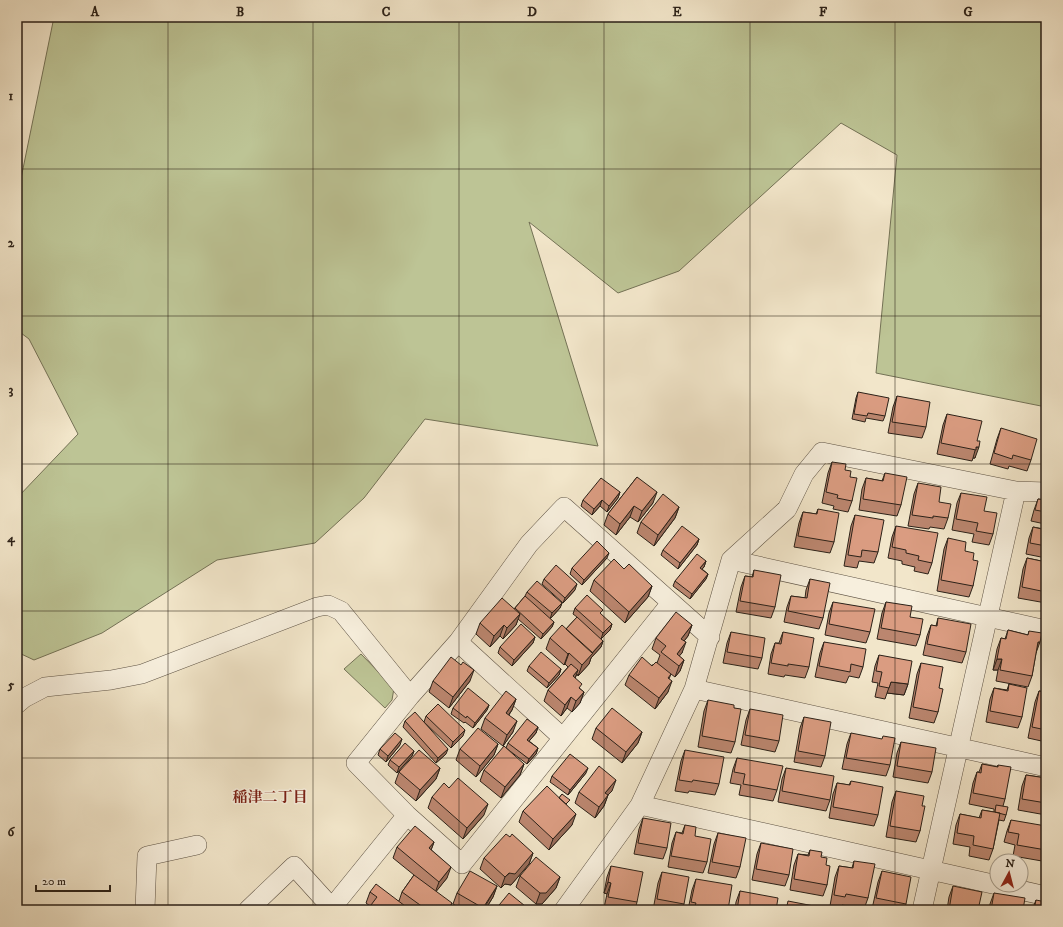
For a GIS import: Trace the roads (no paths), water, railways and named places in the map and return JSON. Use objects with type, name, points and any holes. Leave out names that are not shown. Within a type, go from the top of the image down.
[{"type":"street","points":[[564,910],[640,805],[694,689],[731,560],[787,509],[804,474],[822,452],[1016,491],[1046,492]]},
{"type":"street","points":[[922,910],[1016,491]]},
{"type":"street","points":[[672,603],[462,864],[407,815],[356,763],[410,696],[458,642],[528,544],[564,507],[672,603],[710,637]]},
{"type":"street","points":[[731,560],[1046,630]]},
{"type":"street","points":[[17,704],[24,698],[45,687],[111,680],[142,674],[317,607],[328,605],[341,611],[410,696]]},
{"type":"street","points":[[458,642],[563,738]]},
{"type":"street","points":[[694,689],[1046,768]]},
{"type":"street","points":[[640,805],[989,883]]},
{"type":"street","points":[[248,910],[294,866],[331,909],[407,815]]},
{"type":"street","points":[[145,910],[147,856],[197,845]]},
{"type":"street","points":[[1029,892],[1046,896]]},
{"type":"district","name":"稲津二丁目","points":[[270,797]]}]
